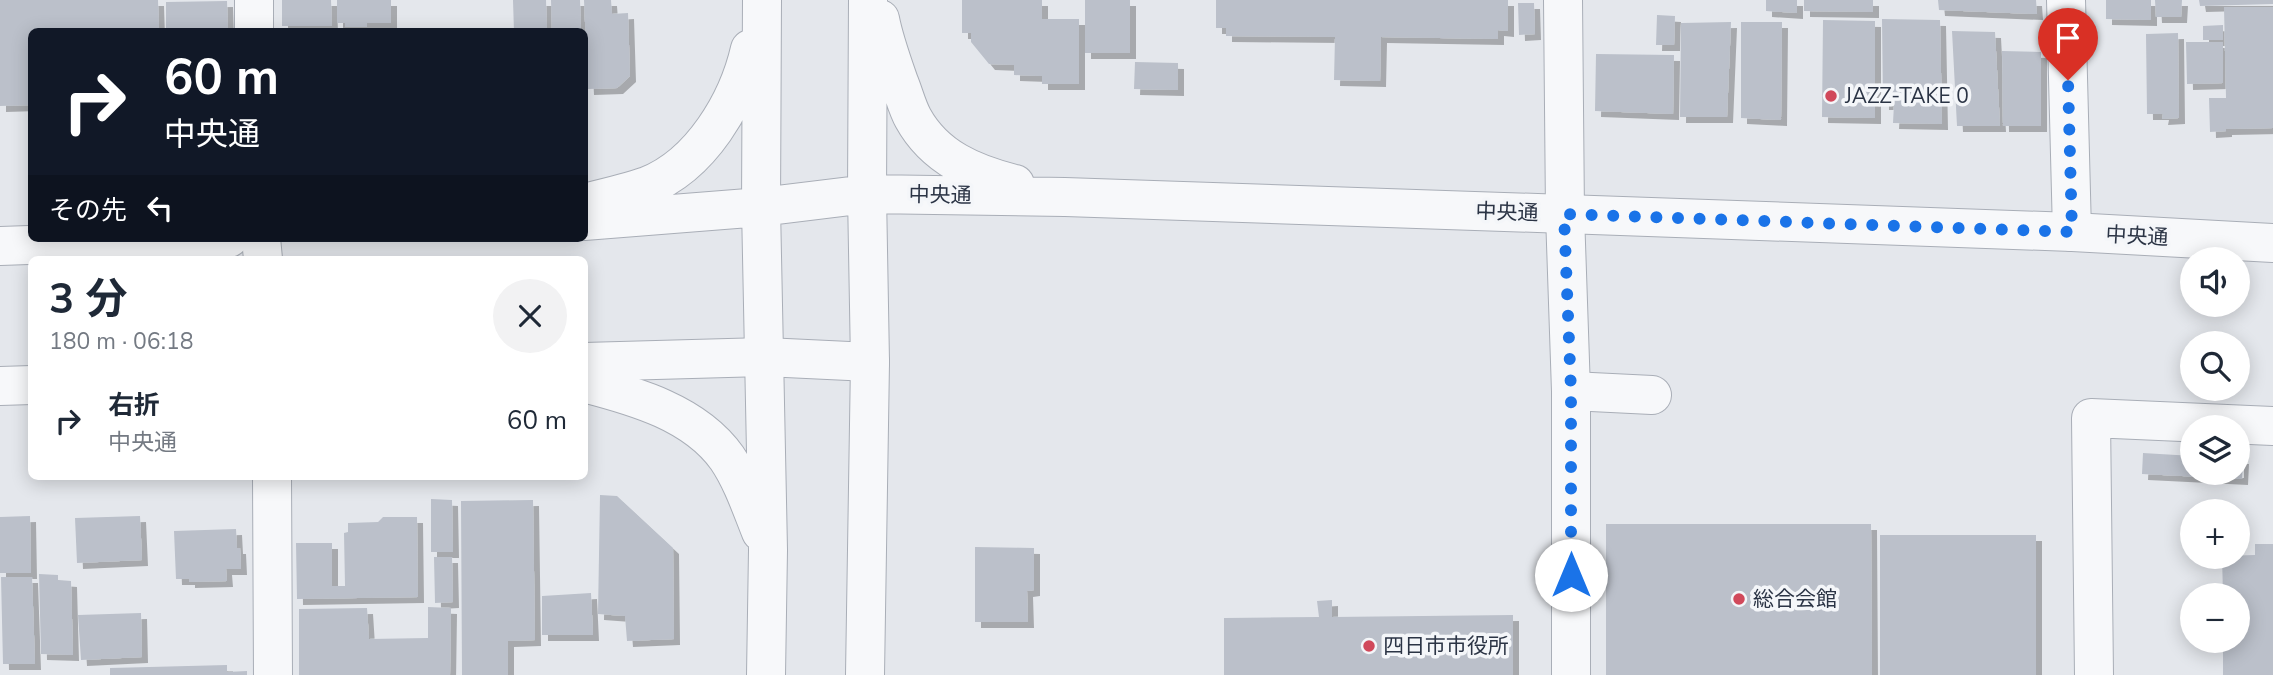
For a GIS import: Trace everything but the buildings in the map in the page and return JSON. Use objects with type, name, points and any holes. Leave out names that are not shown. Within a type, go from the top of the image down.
[{"type":"street","points":[[254,0],[254,28]]},
{"type":"street","points":[[588,202],[649,185],[680,165],[705,142],[731,105],[744,75],[762,0]]},
{"type":"street","points":[[762,0],[761,207],[768,550],[766,675]]},
{"type":"street","points":[[865,675],[870,362],[868,0]]},
{"type":"street","points":[[877,0],[881,25],[912,118],[941,152],[963,167],[996,179],[1065,197]]},
{"type":"street","points":[[1563,0],[1564,214],[1571,391],[1571,675]]},
{"type":"street","points":[[2066,0],[2072,232]]},
{"type":"street","name":"中央通","points":[[588,220],[761,207],[867,194],[1065,197],[1564,214],[2072,232],[2273,243]]},
{"type":"street","points":[[0,246],[114,242]]},
{"type":"street","points":[[588,362],[765,357],[870,362]]},
{"type":"street","points":[[588,384],[656,405],[698,429],[726,457],[745,493],[768,550]]},
{"type":"street","points":[[0,386],[28,385]]},
{"type":"street","points":[[1571,391],[1652,395]]},
{"type":"street","points":[[2094,675],[2091,418],[2273,426]]},
{"type":"street","points":[[272,480],[274,675]]},
{"type":"place","name":"JAZZ-TAKE 0","points":[[1831,96]]},
{"type":"place","name":"総合会館","points":[[1739,599]]},
{"type":"place","name":"四日市市役所","points":[[1369,646]]},
{"type":"route","points":[[1571,575],[1571,391],[1564,214],[2072,232],[2068,80]]}]
